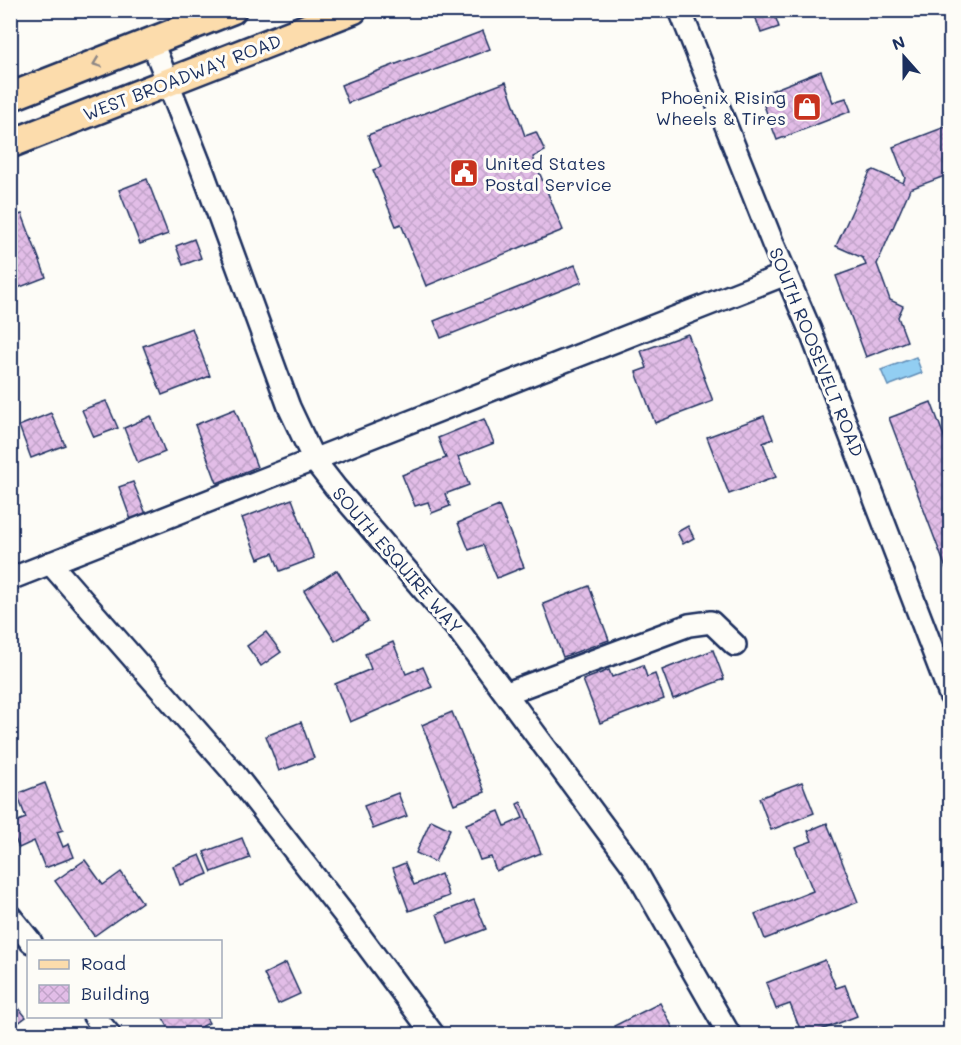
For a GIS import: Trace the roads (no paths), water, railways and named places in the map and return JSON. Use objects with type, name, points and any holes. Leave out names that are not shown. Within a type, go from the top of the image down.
[{"type":"main road","points":[[10,97],[231,10]]},
{"type":"main road","name":"WEST BROADWAY ROAD","points":[[10,144],[353,10]]},
{"type":"street","name":"SOUTH ROOSEVELT ROAD","points":[[680,10],[814,340],[951,695]]},
{"type":"street","name":"SOUTH ESQUIRE WAY","points":[[152,42],[203,172],[289,407],[314,460],[459,631],[633,866],[729,1035]]},
{"type":"street","points":[[10,579],[786,274]]},
{"type":"street","points":[[50,563],[233,772],[343,913],[433,1035]]},
{"type":"street","points":[[507,693],[689,625],[711,622],[735,645]]},
{"type":"street","points":[[10,916],[29,940]]},
{"type":"street","points":[[95,1018],[109,1035]]},
{"type":"water","points":[[916,357],[922,373],[888,386],[881,370]]},
{"type":"place","name":"Phoenix Rising Wheels & Tires","points":[[807,107]]},
{"type":"place","name":"United States Postal Service","points":[[464,173]]}]
